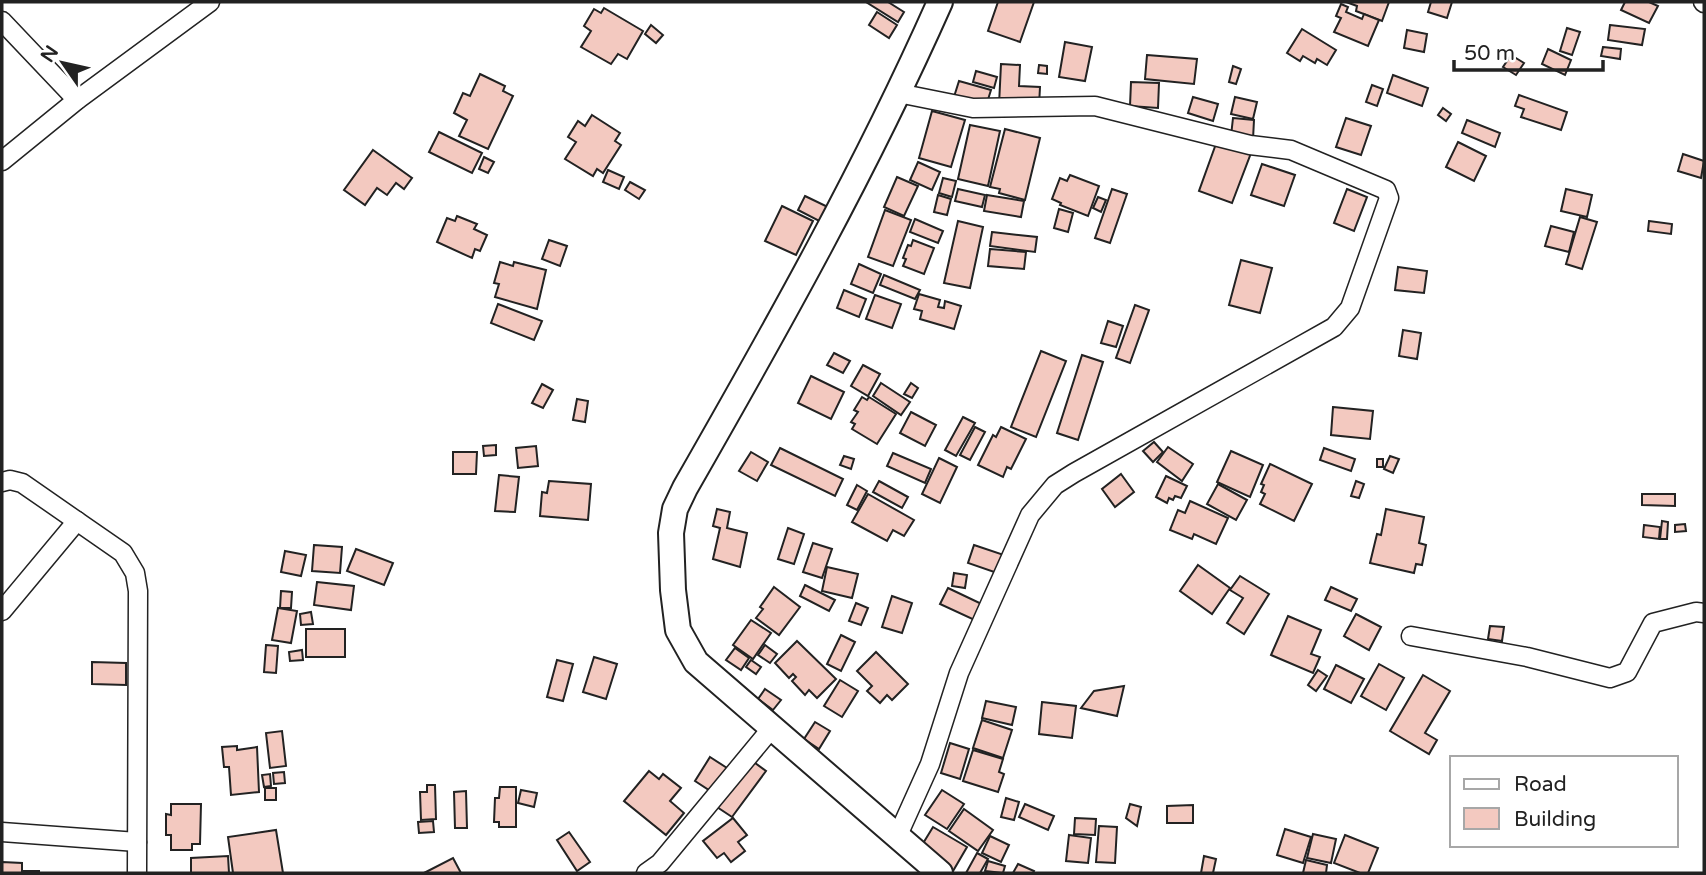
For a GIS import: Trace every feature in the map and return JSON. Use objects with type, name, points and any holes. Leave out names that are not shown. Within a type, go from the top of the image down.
[{"type":"street","points":[[2,161],[77,100],[210,2]]},
{"type":"street","points":[[940,2],[898,93],[790,303],[675,509],[671,533],[673,590],[678,630],[696,662],[940,873]]},
{"type":"street","points":[[2,21],[77,100]]},
{"type":"street","points":[[898,93],[973,108],[1094,106],[1250,145],[1291,150],[1386,190],[1390,198],[1350,308],[1334,327],[1074,473],[1055,485],[1030,515],[959,673],[930,764],[898,835]]},
{"type":"street","points":[[2,482],[10,480],[22,483],[123,552],[135,573],[138,591],[137,873]]},
{"type":"street","points":[[2,611],[77,521]]},
{"type":"street","points":[[1411,635],[1527,657],[1610,678],[1627,672],[1653,623],[1696,612],[1704,613]]},
{"type":"street","points":[[646,873],[660,863],[771,729]]},
{"type":"street","points":[[2,832],[137,842]]},
{"type":"building","points":[[866,2],[888,2],[904,12],[898,22]]},
{"type":"building","points":[[998,2],[1034,2],[1020,42],[988,31]]},
{"type":"building","points":[[1346,2],[1389,2],[1382,21],[1356,11],[1357,6]]},
{"type":"building","points":[[1431,2],[1452,2],[1447,18],[1428,12]]},
{"type":"building","points":[[1625,2],[1649,2],[1658,6],[1649,23],[1621,10]]},
{"type":"building","points":[[1341,4],[1348,7],[1346,12],[1362,19],[1364,14],[1379,20],[1368,46],[1334,32],[1341,18],[1336,16]]},
{"type":"building","points":[[604,8],[643,31],[627,59],[618,54],[611,64],[581,47],[591,31],[584,26],[594,9],[601,13]]},
{"type":"building","points":[[877,12],[897,25],[889,38],[869,25]]},
{"type":"building","points":[[651,25],[663,35],[656,43],[645,34]]},
{"type":"building","points":[[1610,25],[1645,29],[1642,45],[1608,40]]},
{"type":"building","points":[[1567,28],[1580,32],[1572,55],[1560,51]]},
{"type":"building","points":[[1302,29],[1336,50],[1327,65],[1317,59],[1315,63],[1303,56],[1300,61],[1287,53]]},
{"type":"building","points":[[1407,30],[1427,34],[1424,52],[1404,48]]},
{"type":"building","points":[[1065,42],[1092,47],[1085,81],[1059,77]]},
{"type":"building","points":[[1603,47],[1621,49],[1620,59],[1601,56]]},
{"type":"building","points":[[1548,49],[1571,60],[1565,75],[1542,64]]},
{"type":"building","points":[[1147,55],[1197,59],[1194,84],[1145,79]]},
{"type":"building","points":[[1511,55],[1524,63],[1516,75],[1503,67]]},
{"type":"building","points":[[1001,64],[1020,65],[1019,86],[1040,87],[1039,106],[999,105]]},
{"type":"building","points":[[1039,65],[1047,66],[1047,74],[1038,73]]},
{"type":"building","points":[[1233,66],[1241,69],[1236,84],[1229,82]]},
{"type":"building","points":[[976,71],[997,77],[994,88],[973,82]]},
{"type":"building","points":[[480,74],[505,86],[503,91],[513,96],[488,149],[459,136],[467,120],[454,113],[463,93],[470,96]]},
{"type":"building","points":[[1393,75],[1428,88],[1422,106],[1387,93]]},
{"type":"building","points":[[959,81],[991,90],[985,109],[953,100]]},
{"type":"building","points":[[1131,82],[1159,83],[1158,108],[1130,106]]},
{"type":"building","points":[[1372,85],[1383,89],[1377,106],[1366,102]]},
{"type":"building","points":[[1519,95],[1567,112],[1561,130],[1521,117],[1524,109],[1515,106]]},
{"type":"building","points":[[1193,97],[1218,104],[1213,121],[1188,113]]},
{"type":"building","points":[[1235,97],[1257,102],[1253,119],[1231,114]]},
{"type":"building","points":[[1443,108],[1451,114],[1446,121],[1438,115]]},
{"type":"building","points":[[932,111],[965,120],[951,167],[919,158]]},
{"type":"building","points":[[592,115],[620,133],[615,141],[621,145],[603,173],[597,169],[593,176],[565,159],[576,142],[568,137],[578,121],[585,126]]},
{"type":"building","points":[[1233,118],[1254,120],[1253,139],[1231,136]]},
{"type":"building","points":[[1346,118],[1371,126],[1361,155],[1336,147]]},
{"type":"building","points":[[1467,120],[1500,133],[1495,147],[1462,133]]},
{"type":"building","points":[[970,125],[1000,131],[988,186],[958,179]]},
{"type":"building","points":[[1005,129],[1040,138],[1025,200],[999,193],[1000,189],[990,187]]},
{"type":"building","points":[[439,132],[482,153],[472,173],[429,152]]},
{"type":"building","points":[[1217,141],[1251,153],[1232,203],[1199,191]]},
{"type":"building","points":[[1458,142],[1486,156],[1474,181],[1446,167]]},
{"type":"building","points":[[373,150],[412,178],[404,189],[396,183],[387,195],[377,188],[365,205],[344,190]]},
{"type":"building","points":[[1683,154],[1704,161],[1701,178],[1678,171]]},
{"type":"building","points":[[484,157],[494,162],[488,173],[479,169]]},
{"type":"building","points":[[918,162],[940,172],[932,190],[910,180]]},
{"type":"building","points":[[1262,164],[1295,175],[1284,206],[1251,195]]},
{"type":"building","points":[[608,170],[624,177],[619,189],[603,182]]},
{"type":"building","points":[[1070,175],[1099,186],[1088,216],[1052,199],[1060,178],[1067,181]]},
{"type":"building","points":[[897,177],[918,186],[904,216],[884,207]]},
{"type":"building","points":[[943,178],[956,181],[952,197],[939,193]]},
{"type":"building","points":[[630,182],[645,190],[639,199],[625,190]]},
{"type":"building","points":[[958,189],[985,195],[982,207],[955,201]]},
{"type":"building","points":[[1112,189],[1127,194],[1110,243],[1095,238]]},
{"type":"building","points":[[1347,189],[1367,197],[1354,231],[1334,223]]},
{"type":"building","points":[[1566,189],[1592,195],[1587,217],[1561,211]]},
{"type":"building","points":[[938,195],[951,199],[947,215],[934,212]]},
{"type":"building","points":[[987,195],[1024,201],[1021,217],[984,211]]},
{"type":"building","points":[[805,196],[832,209],[825,224],[798,210]]},
{"type":"building","points":[[1098,197],[1106,200],[1101,212],[1093,208]]},
{"type":"building","points":[[782,206],[813,221],[796,255],[765,241]]},
{"type":"building","points":[[1059,209],[1073,213],[1068,232],[1054,228]]},
{"type":"building","points":[[885,210],[911,220],[893,266],[868,257]]},
{"type":"building","points":[[457,216],[477,224],[474,229],[487,235],[480,251],[475,249],[472,258],[437,242],[447,218],[455,221]]},
{"type":"building","points":[[1580,217],[1597,222],[1582,269],[1566,264]]},
{"type":"building","points":[[915,219],[943,231],[938,243],[910,232]]},
{"type":"building","points":[[958,221],[983,227],[970,288],[944,283]]},
{"type":"building","points":[[1649,221],[1672,224],[1671,234],[1648,231]]},
{"type":"building","points":[[1551,226],[1574,232],[1569,252],[1545,246]]},
{"type":"building","points":[[992,232],[1037,237],[1035,252],[990,246]]},
{"type":"building","points":[[549,240],[567,246],[560,266],[542,259]]},
{"type":"building","points":[[913,240],[934,248],[924,274],[903,266],[908,245],[911,246]]},
{"type":"building","points":[[990,249],[1026,252],[1024,269],[988,266]]},
{"type":"building","points":[[1241,260],[1272,268],[1260,313],[1229,305]]},
{"type":"building","points":[[500,262],[513,266],[514,262],[546,270],[537,309],[495,297],[499,284],[494,283]]},
{"type":"building","points":[[859,264],[881,274],[873,293],[851,284]]},
{"type":"building","points":[[1398,267],[1427,271],[1424,293],[1395,290]]},
{"type":"building","points":[[884,275],[920,290],[915,299],[880,285]]},
{"type":"building","points":[[844,290],[866,299],[859,317],[837,308]]},
{"type":"building","points":[[919,294],[940,300],[938,307],[944,308],[945,301],[961,306],[954,329],[920,319],[922,311],[914,309]]},
{"type":"building","points":[[875,295],[901,304],[892,328],[866,319]]},
{"type":"building","points":[[498,304],[542,321],[534,340],[491,323]]},
{"type":"building","points":[[1135,305],[1149,310],[1130,363],[1116,358]]},
{"type":"building","points":[[1108,321],[1123,326],[1116,347],[1101,343]]},
{"type":"building","points":[[1403,330],[1421,333],[1417,359],[1399,356]]},
{"type":"building","points":[[1041,351],[1066,361],[1036,437],[1011,427]]},
{"type":"building","points":[[834,353],[850,361],[843,373],[827,365]]},
{"type":"building","points":[[1082,355],[1103,362],[1078,440],[1057,433]]},
{"type":"building","points":[[863,365],[880,374],[868,396],[851,386]]},
{"type":"building","points":[[811,376],[844,392],[831,419],[798,403]]},
{"type":"building","points":[[881,383],[910,402],[901,415],[873,396]]},
{"type":"building","points":[[911,383],[918,388],[912,398],[904,394]]},
{"type":"building","points":[[542,384],[553,390],[543,408],[532,403]]},
{"type":"building","points":[[862,397],[867,400],[869,397],[896,414],[877,444],[852,429],[855,424],[851,422],[858,412],[854,410]]},
{"type":"building","points":[[577,399],[588,401],[585,422],[573,420]]},
{"type":"building","points":[[1333,407],[1373,411],[1370,439],[1331,435]]},
{"type":"building","points":[[911,412],[936,425],[925,446],[900,433]]},
{"type":"building","points":[[963,417],[975,423],[956,456],[945,450]]},
{"type":"building","points":[[975,427],[985,432],[970,460],[960,455]]},
{"type":"building","points":[[1001,427],[1026,439],[1011,469],[1007,467],[1003,477],[978,465],[993,435],[996,437]]},
{"type":"building","points":[[1154,442],[1163,452],[1153,462],[1143,451]]},
{"type":"building","points":[[496,445],[496,455],[484,456],[483,446]]},
{"type":"building","points":[[536,446],[538,466],[518,468],[516,448]]},
{"type":"building","points":[[1168,447],[1193,464],[1182,481],[1157,462]]},
{"type":"building","points":[[780,448],[843,479],[835,496],[771,465]]},
{"type":"building","points":[[1324,448],[1355,459],[1351,471],[1320,460]]},
{"type":"building","points":[[1231,451],[1263,465],[1250,497],[1217,482]]},
{"type":"building","points":[[453,452],[477,452],[476,474],[453,474]]},
{"type":"building","points":[[751,452],[768,462],[757,481],[739,471]]},
{"type":"building","points":[[893,453],[931,469],[925,483],[887,466]]},
{"type":"building","points":[[844,456],[854,459],[851,469],[840,465]]},
{"type":"building","points":[[1390,456],[1399,459],[1393,473],[1384,469]]},
{"type":"building","points":[[939,458],[957,467],[940,503],[922,494]]},
{"type":"building","points":[[1377,459],[1383,459],[1383,467],[1377,467]]},
{"type":"building","points":[[1270,464],[1312,484],[1294,521],[1260,504],[1265,494],[1261,492],[1264,485],[1261,484]]},
{"type":"building","points":[[1121,474],[1134,492],[1115,507],[1102,489]]},
{"type":"building","points":[[499,475],[519,477],[515,512],[495,511]]},
{"type":"building","points":[[1166,476],[1187,486],[1181,498],[1169,498],[1167,503],[1156,497]]},
{"type":"building","points":[[549,481],[591,484],[588,520],[540,516],[542,492],[547,493]]},
{"type":"building","points":[[879,481],[908,497],[902,508],[873,492]]},
{"type":"building","points":[[1356,481],[1364,484],[1359,498],[1351,496]]},
{"type":"building","points":[[1218,484],[1247,500],[1236,520],[1207,504]]},
{"type":"building","points":[[857,485],[867,491],[857,510],[847,505]]},
{"type":"building","points":[[868,494],[914,520],[904,536],[893,530],[887,541],[852,522]]},
{"type":"building","points":[[1642,494],[1675,494],[1675,506],[1642,505]]},
{"type":"building","points":[[1190,501],[1228,518],[1216,544],[1194,534],[1192,539],[1170,530],[1178,510],[1185,513]]},
{"type":"building","points":[[717,509],[730,512],[727,528],[747,533],[740,567],[713,559],[720,528],[713,526]]},
{"type":"building","points":[[1386,509],[1424,517],[1419,543],[1426,545],[1422,565],[1416,564],[1414,573],[1370,563],[1377,534],[1381,535]]},
{"type":"building","points":[[1662,521],[1668,522],[1667,539],[1660,539]]},
{"type":"building","points":[[1685,524],[1686,531],[1675,532],[1675,525]]},
{"type":"building","points":[[1644,525],[1660,527],[1659,539],[1643,537]]},
{"type":"building","points":[[788,528],[804,534],[794,564],[778,559]]},
{"type":"building","points":[[813,543],[832,549],[822,578],[803,572]]},
{"type":"building","points":[[314,545],[342,547],[340,573],[312,571]]},
{"type":"building","points":[[974,545],[1007,556],[1000,574],[968,563]]},
{"type":"building","points":[[356,549],[393,563],[384,585],[347,571]]},
{"type":"building","points":[[285,551],[306,555],[301,576],[281,572]]},
{"type":"building","points":[[1198,565],[1230,588],[1212,614],[1180,591]]},
{"type":"building","points":[[827,567],[858,574],[852,598],[822,591]]},
{"type":"building","points":[[954,573],[967,575],[965,588],[952,586]]},
{"type":"building","points":[[1240,576],[1269,594],[1244,634],[1227,623],[1243,598],[1230,590]]},
{"type":"building","points":[[317,582],[354,586],[351,610],[314,605]]},
{"type":"building","points":[[805,585],[835,600],[829,611],[800,596]]},
{"type":"building","points":[[774,587],[800,607],[779,635],[756,618]]},
{"type":"building","points":[[1331,587],[1357,599],[1351,611],[1325,600]]},
{"type":"building","points":[[948,588],[988,607],[981,623],[940,604]]},
{"type":"building","points":[[281,591],[292,592],[291,608],[280,608]]},
{"type":"building","points":[[892,596],[912,603],[902,633],[882,627]]},
{"type":"building","points":[[856,603],[868,608],[861,625],[849,621]]},
{"type":"building","points":[[278,608],[297,611],[291,643],[272,640]]},
{"type":"building","points":[[311,612],[313,624],[301,625],[300,614]]},
{"type":"building","points":[[1356,614],[1381,627],[1369,650],[1344,636]]},
{"type":"building","points":[[1288,616],[1321,630],[1311,654],[1320,657],[1313,673],[1271,655]]},
{"type":"building","points":[[751,620],[771,633],[753,659],[733,645]]},
{"type":"building","points":[[1490,626],[1504,627],[1502,641],[1488,639]]},
{"type":"building","points":[[306,629],[345,629],[345,657],[306,657]]},
{"type":"building","points":[[841,635],[855,642],[841,671],[827,664]]},
{"type":"building","points":[[797,641],[836,679],[817,698],[809,690],[805,695],[792,681],[796,677],[793,674],[789,678],[775,663]]},
{"type":"building","points":[[266,645],[278,646],[276,673],[264,672]]},
{"type":"building","points":[[765,645],[777,654],[770,663],[758,655]]},
{"type":"building","points":[[735,648],[749,658],[741,670],[726,660]]},
{"type":"building","points":[[302,650],[303,660],[290,661],[289,652]]},
{"type":"building","points":[[876,652],[908,684],[892,700],[887,695],[880,703],[867,691],[872,686],[857,671]]},
{"type":"building","points":[[594,657],[617,664],[606,699],[583,692]]},
{"type":"building","points":[[557,660],[573,664],[563,701],[547,697]]},
{"type":"building","points":[[751,660],[761,667],[756,674],[746,667]]},
{"type":"building","points":[[92,662],[126,663],[126,685],[92,684]]},
{"type":"building","points":[[1379,664],[1404,678],[1386,710],[1361,696]]},
{"type":"building","points":[[1336,665],[1364,679],[1351,703],[1324,689]]},
{"type":"building","points":[[1318,670],[1327,676],[1316,691],[1308,685]]},
{"type":"building","points":[[1423,675],[1450,691],[1425,733],[1437,740],[1429,754],[1390,731]]},
{"type":"building","points":[[840,680],[858,691],[842,717],[824,706]]},
{"type":"building","points":[[1124,686],[1117,716],[1081,708],[1094,691]]},
{"type":"building","points":[[765,689],[781,700],[773,710],[758,699]]},
{"type":"building","points":[[986,701],[1016,707],[1012,725],[982,718]]},
{"type":"building","points":[[1042,702],[1076,706],[1072,738],[1039,734]]},
{"type":"building","points":[[982,720],[1012,730],[1003,758],[973,748]]},
{"type":"building","points":[[815,722],[830,731],[819,749],[804,739]]},
{"type":"building","points":[[282,731],[286,766],[270,768],[266,733]]},
{"type":"building","points":[[950,743],[969,749],[960,779],[941,773]]},
{"type":"building","points":[[237,746],[237,750],[257,747],[259,792],[231,795],[229,767],[224,767],[222,747]]},
{"type":"building","points":[[973,750],[1003,759],[999,772],[1004,774],[998,792],[963,781]]},
{"type":"building","points":[[710,757],[727,768],[712,792],[695,781]]},
{"type":"building","points":[[751,760],[766,771],[732,817],[717,807]]},
{"type":"building","points":[[649,771],[659,779],[663,774],[681,788],[670,801],[684,813],[666,835],[624,801]]},
{"type":"building","points":[[284,772],[285,783],[274,784],[273,773]]},
{"type":"building","points":[[270,774],[271,786],[264,787],[262,775]]},
{"type":"building","points":[[427,785],[435,785],[436,819],[421,820],[420,792],[427,792]]},
{"type":"building","points":[[500,787],[516,787],[516,827],[499,827],[499,822],[494,822],[495,798],[499,798]]},
{"type":"building","points":[[265,788],[276,788],[276,800],[265,800]]},
{"type":"building","points":[[521,790],[537,793],[534,807],[518,803]]},
{"type":"building","points":[[942,790],[964,804],[947,829],[925,815]]},
{"type":"building","points":[[466,791],[467,828],[455,828],[454,792]]},
{"type":"building","points":[[1006,798],[1019,802],[1014,820],[1001,817]]},
{"type":"building","points":[[171,804],[201,804],[200,844],[192,844],[192,850],[171,850],[171,835],[166,835],[166,814],[171,815]]},
{"type":"building","points":[[1025,804],[1054,816],[1048,830],[1019,817]]},
{"type":"building","points":[[1130,804],[1141,807],[1137,826],[1126,818]]},
{"type":"building","points":[[1193,805],[1193,823],[1167,823],[1167,806]]},
{"type":"building","points":[[964,809],[993,830],[978,851],[949,831]]},
{"type":"building","points":[[733,818],[747,835],[738,842],[745,851],[731,862],[724,853],[717,858],[703,841]]},
{"type":"building","points":[[1075,818],[1096,819],[1095,835],[1074,834]]},
{"type":"building","points":[[433,821],[434,832],[419,833],[418,822]]},
{"type":"building","points":[[1099,826],[1117,827],[1115,863],[1096,862]]},
{"type":"building","points":[[933,827],[967,847],[953,871],[919,850]]},
{"type":"building","points":[[1285,829],[1311,837],[1303,863],[1277,855]]},
{"type":"building","points":[[276,830],[283,873],[233,873],[228,837]]},
{"type":"building","points":[[569,832],[590,862],[577,871],[557,840]]},
{"type":"building","points":[[1313,834],[1336,839],[1331,863],[1307,858]]},
{"type":"building","points":[[1069,835],[1091,838],[1088,863],[1066,861]]},
{"type":"building","points":[[1345,835],[1378,848],[1368,873],[1360,873],[1334,863]]},
{"type":"building","points":[[990,836],[1009,845],[1001,862],[982,853]]},
{"type":"building","points":[[977,853],[988,859],[980,873],[966,873]]},
{"type":"building","points":[[228,856],[229,873],[191,873],[191,858]]},
{"type":"building","points":[[1204,856],[1216,859],[1213,873],[1201,873]]},
{"type":"building","points":[[453,858],[461,873],[424,873]]},
{"type":"building","points":[[1306,860],[1327,865],[1326,873],[1303,873]]},
{"type":"building","points":[[988,861],[1005,866],[1003,873],[985,871]]},
{"type":"building","points":[[2,862],[22,863],[22,871],[39,873],[2,873]]},
{"type":"building","points":[[1018,864],[1034,871],[1033,873],[1013,873]]}]
